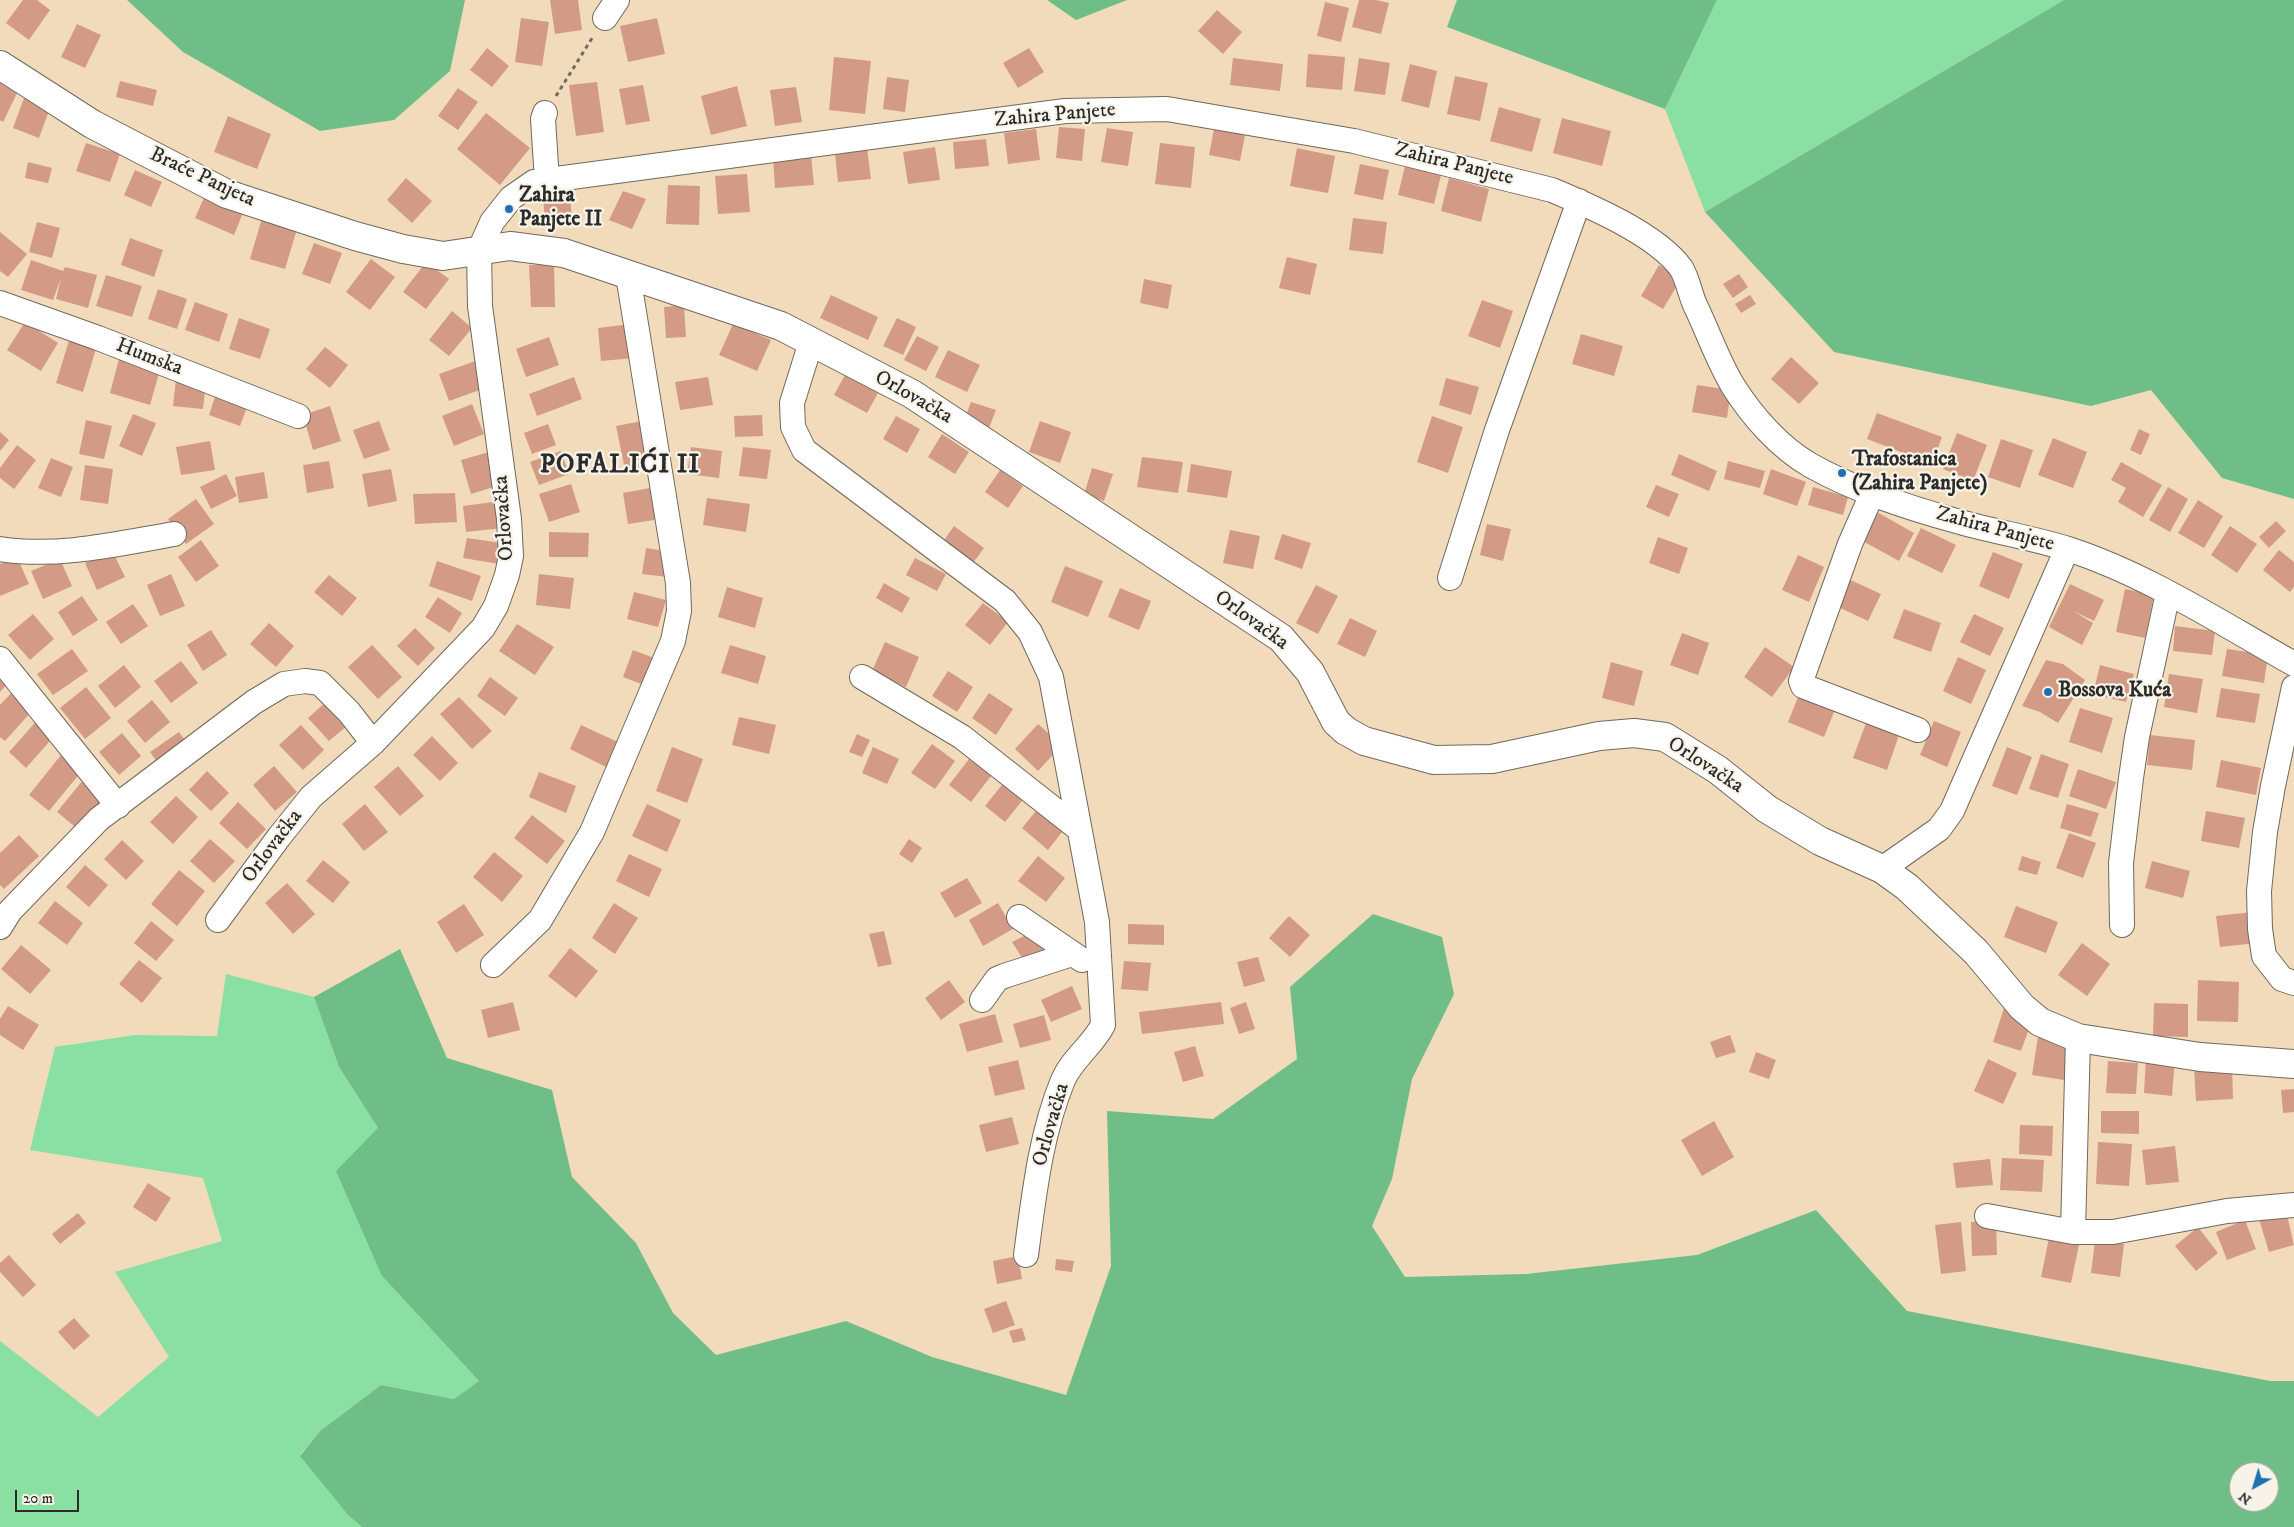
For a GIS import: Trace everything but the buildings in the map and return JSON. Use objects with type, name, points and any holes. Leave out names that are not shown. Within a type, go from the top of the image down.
[{"type":"street","name":"Braće Panjeta","points":[[0,65],[92,124],[227,194],[354,236],[403,249],[443,256],[480,250]]},
{"type":"street","name":"Zahira Panjete","points":[[480,250],[492,222],[511,198],[534,182],[1064,111],[1167,109],[1354,140],[1552,190],[1579,201],[1622,223],[1665,250],[1682,270],[1692,298],[1733,386],[1770,434],[1808,464],[1872,494],[1959,522],[2066,548],[2103,562],[2168,594],[2294,664]]},
{"type":"street","points":[[546,113],[543,119],[547,181]]},
{"type":"street","points":[[1450,578],[1497,430],[1579,201]]},
{"type":"street","name":"Orlovačka","points":[[218,920],[311,797],[373,743],[482,628],[496,606],[507,575],[511,556],[509,519],[480,306],[480,250],[510,246],[564,253],[781,326],[912,394],[1281,638],[1310,672],[1336,722],[1346,731],[1364,740],[1434,760],[1492,759],[1600,736],[1634,733],[1665,738],[1718,770],[1767,809],[1820,841],[1882,869],[1907,887],[1976,952],[2022,1007],[2040,1022],[2078,1038],[2200,1057],[2294,1064]]},
{"type":"street","points":[[493,965],[540,920],[592,832],[673,641],[676,626],[679,610],[678,583],[666,499],[628,275]]},
{"type":"street","name":"Humska","points":[[0,303],[98,338],[298,416]]},
{"type":"street","name":"Orlovačka","points":[[811,342],[792,403],[793,428],[804,450],[1005,601],[1030,632],[1051,677],[1097,922],[1098,971],[1103,1025],[1095,1040],[1073,1063],[1064,1079],[1041,1148],[1026,1255]]},
{"type":"street","points":[[1872,494],[1850,544],[1801,681],[1803,686],[1918,730]]},
{"type":"street","points":[[0,549],[29,553],[78,550],[174,534]]},
{"type":"street","points":[[1882,869],[1939,828],[1952,811],[2066,548]]},
{"type":"street","points":[[2122,925],[2121,864],[2132,770],[2137,737],[2168,594]]},
{"type":"street","points":[[0,659],[118,806]]},
{"type":"street","points":[[862,676],[962,737],[1079,829]]},
{"type":"street","points":[[0,927],[10,911],[99,819],[254,702],[284,684],[305,681],[320,683],[349,712],[373,743]]},
{"type":"street","points":[[2294,687],[2265,832],[2259,892],[2260,929],[2264,956],[2282,979],[2294,983]]},
{"type":"street","points":[[1019,917],[1098,971]]},
{"type":"street","points":[[982,1000],[998,979],[1072,954]]},
{"type":"street","points":[[2074,1232],[2078,1038]]},
{"type":"street","points":[[1987,1216],[2074,1232],[2114,1232],[2227,1211],[2294,1205]]},
{"type":"path","points":[[546,113],[611,9]]},
{"type":"green space","points":[[127,0],[465,0],[450,71],[394,120],[320,131],[183,52]]},
{"type":"green space","points":[[1047,0],[1127,0],[1076,20]]},
{"type":"green space","points":[[1457,0],[1717,0],[1665,109],[1447,27]]},
{"type":"green space","points":[[1717,0],[2064,0],[1705,212],[1665,109]]},
{"type":"green space","points":[[2064,0],[2294,0],[2294,499],[2222,478],[2151,390],[2091,406],[1834,352],[1705,212]]},
{"type":"green space","points":[[1373,914],[1442,937],[1454,994],[1412,1079],[1392,1179],[1372,1226],[1405,1277],[1526,1274],[1697,1255],[1816,1210],[1907,1311],[2270,1381],[2294,1381],[2294,1527],[362,1527],[348,1515],[300,1456],[320,1431],[381,1385],[454,1399],[479,1381],[382,1276],[336,1171],[378,1128],[339,1067],[314,997],[400,949],[447,1058],[552,1090],[572,1177],[636,1243],[673,1313],[716,1355],[846,1321],[932,1357],[1066,1395],[1111,1266],[1107,1111],[1213,1119],[1297,1059],[1290,987]]},
{"type":"green space","points":[[226,974],[314,997],[339,1067],[378,1128],[382,1276],[479,1381],[454,1399],[381,1385],[320,1431],[300,1455],[348,1515],[362,1527],[0,1527],[0,1341],[98,1417],[169,1357],[115,1272],[222,1241],[203,1178],[30,1150],[55,1047],[135,1035],[217,1036]]},
{"type":"place","name":"Zahira Panjete II","points":[[509,209]]},
{"type":"place","name":"Trafostanica (Zahira Panjete)","points":[[1842,473]]},
{"type":"place","name":"Bossova Kuća","points":[[2048,692]]},
{"type":"district","name":"POFALIĆI II","points":[[620,467]]}]
